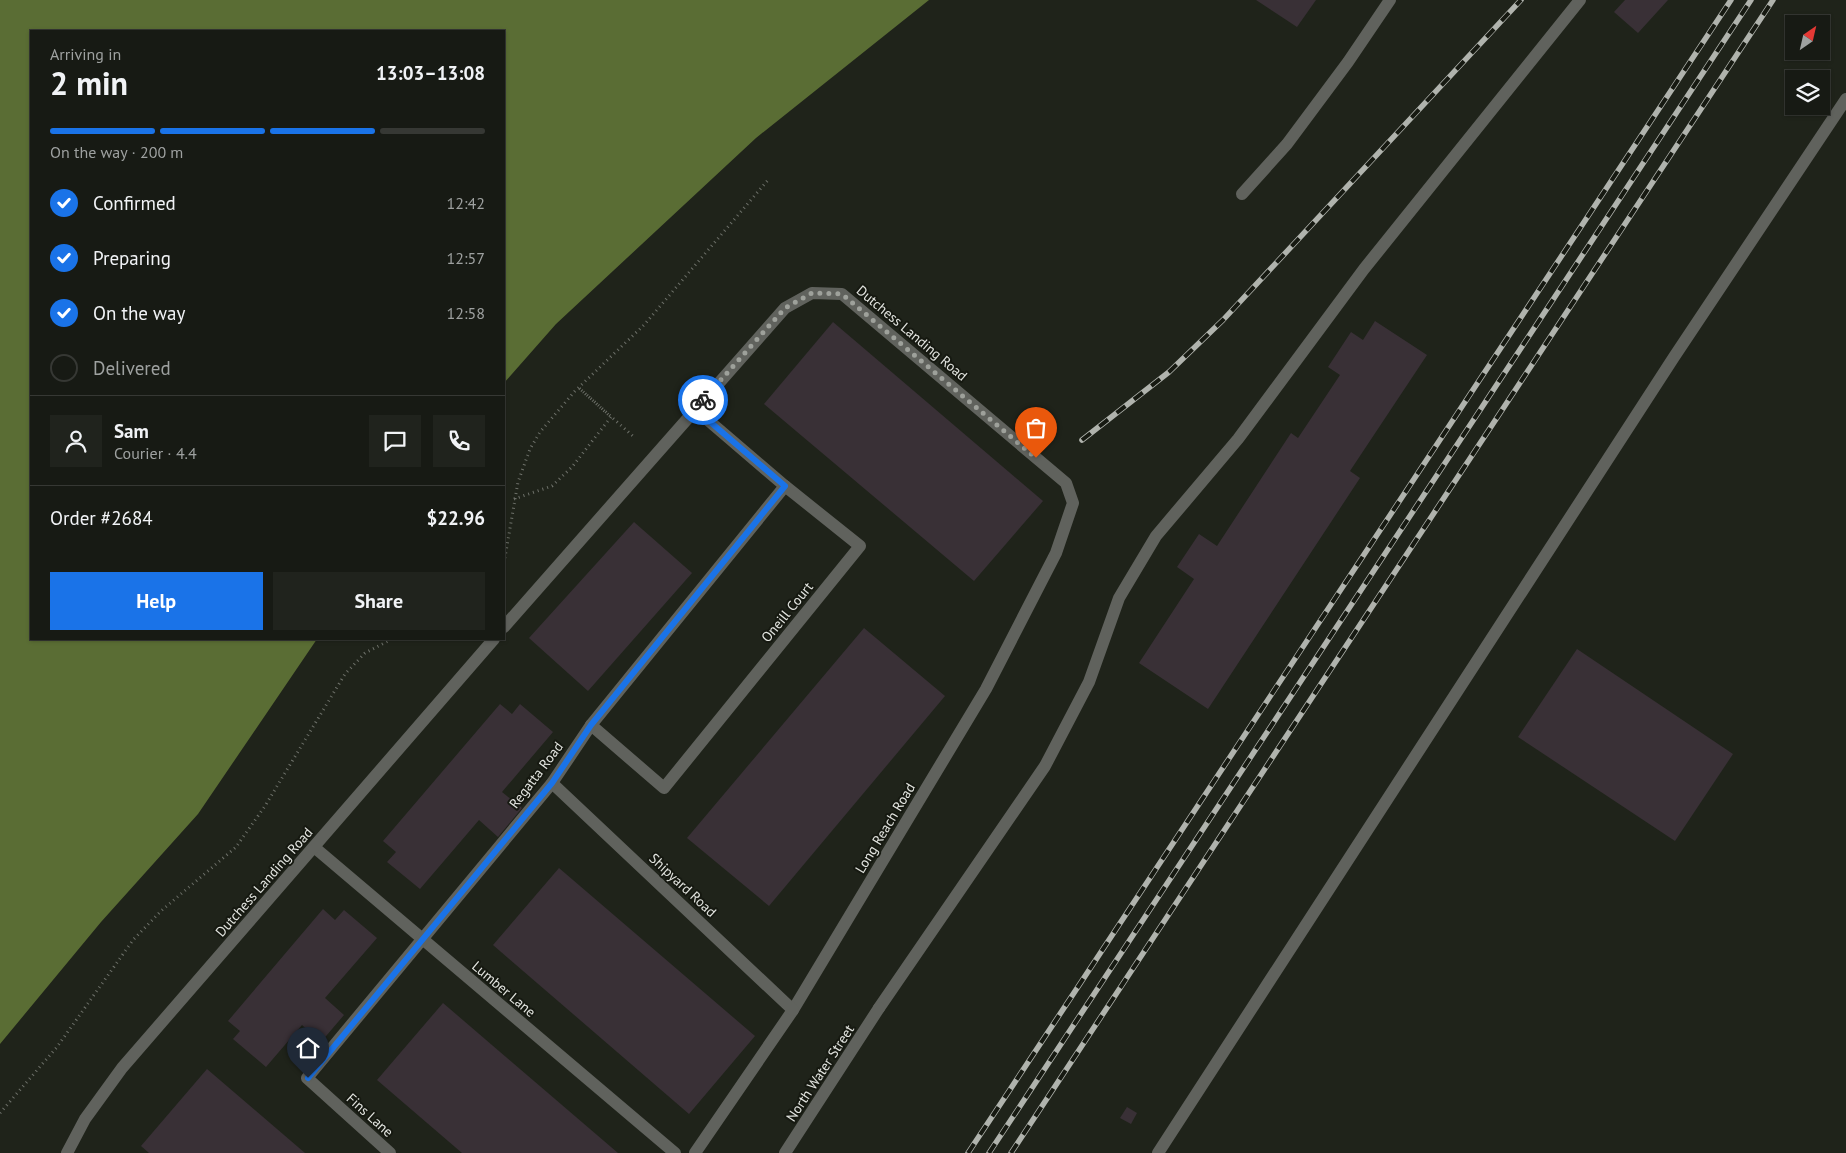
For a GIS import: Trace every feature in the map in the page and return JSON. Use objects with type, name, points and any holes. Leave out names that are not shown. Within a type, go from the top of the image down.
[{"type":"street","points":[[1242,194],[1287,144],[1348,62],[1390,0]]},
{"type":"street","name":"North Water Street","points":[[786,1153],[880,1008],[1044,766],[1089,682],[1118,598],[1156,536],[1238,439],[1364,269],[1580,0]]},
{"type":"street","points":[[1158,1153],[1674,357],[1846,100]]},
{"type":"street","name":"Dutchess Landing Road","points":[[505,626],[785,308],[812,293],[842,294],[1066,483],[1073,503]]},
{"type":"street","name":"Oneill Court","points":[[591,725],[664,788],[860,546],[785,486],[695,409]]},
{"type":"street","name":"Regatta Road","points":[[308,1078],[421,938],[552,783],[591,725],[785,486]]},
{"type":"street","name":"Long Reach Road","points":[[695,1153],[793,1010],[986,689],[1056,553],[1073,503]]},
{"type":"street","name":"Dutchess Landing Road","points":[[67,1153],[85,1119],[122,1068],[493,640]]},
{"type":"street","name":"Shipyard Road","points":[[552,783],[793,1010]]},
{"type":"street","name":"Lumber Lane","points":[[314,847],[674,1153]]},
{"type":"street","name":"Fins Lane","points":[[308,1078],[390,1153]]},
{"type":"path","points":[[505,557],[514,499],[530,449],[552,418],[579,388],[644,325],[768,180]]},
{"type":"path","points":[[579,388],[634,437]]},
{"type":"path","points":[[514,499],[552,486],[572,468],[611,417],[579,388]]},
{"type":"path","points":[[0,1113],[57,1047],[133,940],[146,925],[236,847],[265,806],[344,674],[364,653],[390,640]]},
{"type":"shaded area","points":[[0,0],[929,0],[756,138],[556,324],[505,382],[505,30],[30,30],[30,640],[316,640],[198,814],[101,922],[0,1044]]},
{"type":"building","points":[[1256,0],[1316,0],[1297,27]]},
{"type":"building","points":[[1625,0],[1668,0],[1638,33],[1614,12]]},
{"type":"building","points":[[1375,321],[1427,355],[1350,471],[1360,478],[1208,709],[1139,663],[1194,579],[1177,567],[1199,534],[1217,546],[1291,433],[1298,438],[1340,375],[1328,367],[1351,332],[1363,340]]},
{"type":"building","points":[[833,322],[1043,501],[974,581],[764,404]]},
{"type":"building","points":[[634,522],[692,573],[588,691],[529,638]]},
{"type":"building","points":[[864,628],[945,696],[769,906],[687,838]]},
{"type":"building","points":[[1577,649],[1733,754],[1675,841],[1518,737]]},
{"type":"building","points":[[500,704],[512,714],[520,704],[553,732],[502,792],[522,808],[498,837],[479,820],[420,889],[387,862],[396,852],[383,841]]},
{"type":"building","points":[[559,868],[755,1036],[689,1114],[493,945]]},
{"type":"building","points":[[323,909],[335,920],[344,910],[377,938],[325,998],[344,1015],[321,1042],[302,1025],[266,1067],[233,1039],[240,1031],[228,1021]]},
{"type":"building","points":[[443,1003],[618,1153],[462,1153],[377,1080]]},
{"type":"building","points":[[207,1069],[305,1153],[149,1153],[141,1146]]},
{"type":"building","points":[[1127,1107],[1137,1113],[1131,1124],[1120,1118]]},
{"type":"railway","points":[[1082,440],[1169,372],[1223,320],[1521,0]]},
{"type":"railway","points":[[968,1153],[1731,0]]},
{"type":"railway","points":[[989,1153],[1751,0]]},
{"type":"railway","points":[[1011,1153],[1773,0]]},
{"type":"way so far","points":[[703,400],[785,308],[812,293],[842,294],[1036,458]]},
{"type":"route","points":[[308,1078],[421,938],[552,783],[591,725],[785,486],[695,409],[703,400]]}]
